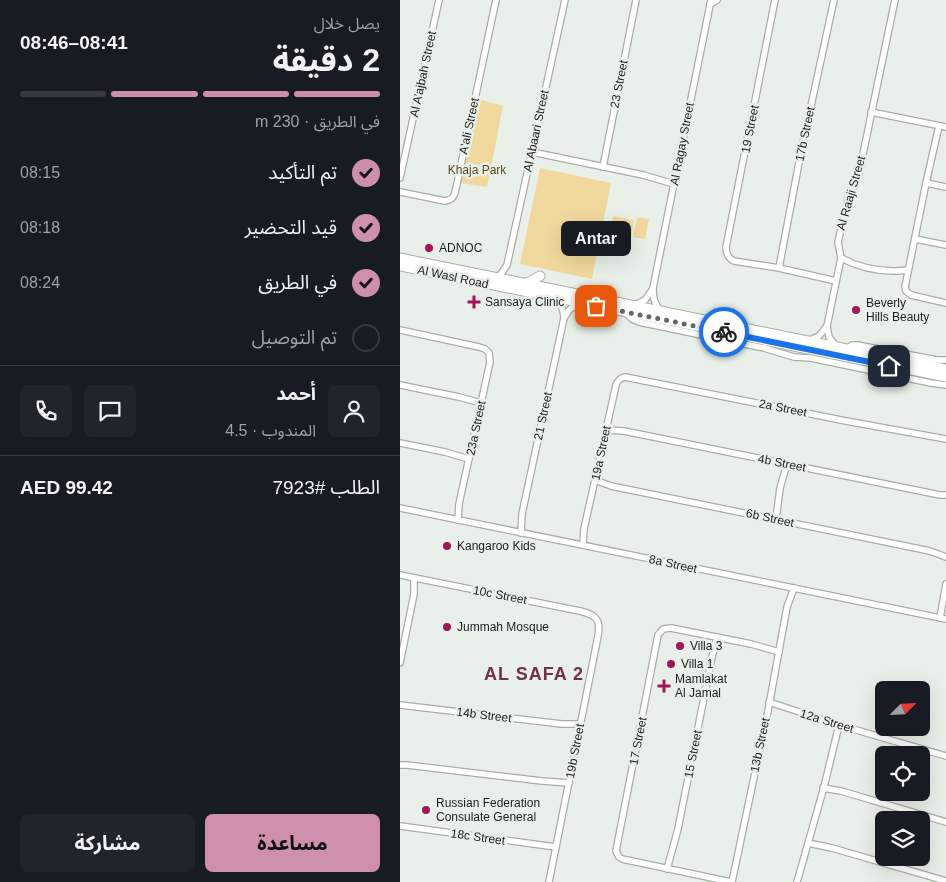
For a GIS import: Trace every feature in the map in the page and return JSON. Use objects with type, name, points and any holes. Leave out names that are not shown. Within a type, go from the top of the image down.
[{"type":"main road","name":"Al Wasl Road","points":[[400,258],[946,368]]},
{"type":"main road","name":"Al Wasl Road","points":[[400,266],[946,377]]},
{"type":"main road","points":[[527,283],[540,276]]},
{"type":"main road","points":[[850,358],[857,368]]},
{"type":"street","name":"Al A’ajbah Street","points":[[400,178],[439,0]]},
{"type":"street","name":"A'ali Street","points":[[400,192],[446,201],[453,198],[496,0]]},
{"type":"street","name":"Al Abaari Street","points":[[495,277],[504,271],[508,262],[564,0]]},
{"type":"street","name":"23 Street","points":[[603,167],[636,0]]},
{"type":"street","points":[[710,2],[717,0]]},
{"type":"street","name":"19 Street","points":[[775,0],[726,252],[728,257],[734,261],[778,268]]},
{"type":"street","name":"17b Street","points":[[778,268],[800,153],[834,0]]},
{"type":"street","name":"Al Raaji Street","points":[[827,326],[841,258],[838,242],[849,195],[858,178],[895,0]]},
{"type":"street","name":"Al Ragay Street","points":[[653,288],[710,2]]},
{"type":"street","points":[[871,112],[946,127]]},
{"type":"street","points":[[939,126],[905,289],[911,295],[946,302]]},
{"type":"street","points":[[532,152],[674,182]]},
{"type":"street","points":[[926,183],[946,187]]},
{"type":"street","points":[[915,239],[946,245]]},
{"type":"street","points":[[841,258],[857,266],[873,270],[890,272],[908,270]]},
{"type":"street","name":"Al Abaari Street","points":[[508,262],[509,272],[514,281]]},
{"type":"street","points":[[778,268],[836,282]]},
{"type":"street","points":[[634,305],[645,300],[653,288]]},
{"type":"street","points":[[653,288],[654,300],[661,311]]},
{"type":"street","points":[[556,298],[563,309],[564,318]]},
{"type":"street","points":[[564,318],[572,307],[579,303]]},
{"type":"street","points":[[623,311],[639,322],[764,348],[794,357],[811,358],[946,385]]},
{"type":"street","name":"21 Street","points":[[518,532],[564,318]]},
{"type":"street","points":[[808,340],[820,336],[827,326]]},
{"type":"street","points":[[827,326],[829,337],[836,346]]},
{"type":"street","name":"23a Street","points":[[400,330],[479,347],[489,353],[490,362],[456,519]]},
{"type":"street","name":"Al Wasl Road","points":[[847,348],[857,345],[946,360]]},
{"type":"street","name":"2a Street","points":[[621,378],[629,377],[846,421],[946,439]]},
{"type":"street","name":"19a Street","points":[[579,545],[616,385],[621,378]]},
{"type":"street","points":[[400,385],[481,401]]},
{"type":"street","name":"4b Street","points":[[607,427],[944,496]]},
{"type":"street","points":[[400,443],[469,457]]},
{"type":"street","points":[[773,519],[785,464]]},
{"type":"street","name":"6b Street","points":[[594,483],[930,551],[946,556]]},
{"type":"street","name":"8a Street","points":[[400,508],[941,618]]},
{"type":"street","name":"6b Street","points":[[930,551],[946,552]]},
{"type":"street","name":"10c Street","points":[[400,575],[580,611],[591,614],[597,620]]},
{"type":"street","points":[[400,663],[417,578]]},
{"type":"street","points":[[941,618],[946,584]]},
{"type":"street","name":"13b Street","points":[[731,882],[769,705],[791,588]]},
{"type":"street","name":"19b Street","points":[[548,882],[599,632],[597,620]]},
{"type":"street","name":"17 Street","points":[[669,869],[622,859],[617,854],[616,848],[658,635],[663,629],[671,628],[715,637]]},
{"type":"street","points":[[715,637],[780,650]]},
{"type":"street","name":"15 Street","points":[[669,869],[715,637]]},
{"type":"street","name":"14b Street","points":[[402,704],[562,724],[580,724]]},
{"type":"street","name":"12a Street","points":[[769,705],[946,756]]},
{"type":"street","name":"14b Street","points":[[562,724],[579,731]]},
{"type":"street","points":[[797,882],[841,725]]},
{"type":"street","points":[[400,764],[542,781],[568,786]]},
{"type":"street","points":[[824,786],[946,822]]},
{"type":"street","name":"18c Street","points":[[400,826],[556,847]]},
{"type":"street","points":[[808,841],[946,881]]},
{"type":"street","points":[[669,869],[731,882]]},
{"type":"green space","name":"Khaja Park","points":[[478,99],[503,106],[487,187],[461,183]]},
{"type":"green space","points":[[540,168],[611,183],[592,279],[520,264]]},
{"type":"green space","points":[[613,216],[634,220],[631,237],[610,233]]},
{"type":"green space","points":[[637,217],[649,219],[645,239],[633,237]]},
{"type":"way so far","points":[[596,306],[724,332]]},
{"type":"place","name":"ADNOC","points":[[429,248]]},
{"type":"place","name":"Sansaya Clinic","points":[[474,302]]},
{"type":"place","name":"Antar","points":[[596,306]]},
{"type":"place","name":"Beverly Hills Beauty","points":[[856,310]]},
{"type":"place","name":"Kangaroo Kids","points":[[447,546]]},
{"type":"place","name":"Jummah Mosque","points":[[447,627]]},
{"type":"place","name":"Villa 3","points":[[680,646]]},
{"type":"place","name":"Villa 1","points":[[671,664]]},
{"type":"place","name":"Mamlakat Al Jamal","points":[[664,686]]},
{"type":"place","name":"Russian Federation Consulate General","points":[[426,810]]},
{"type":"district","name":"AL SAFA 2","points":[[534,674]]},
{"type":"route","points":[[724,332],[889,366]]}]
